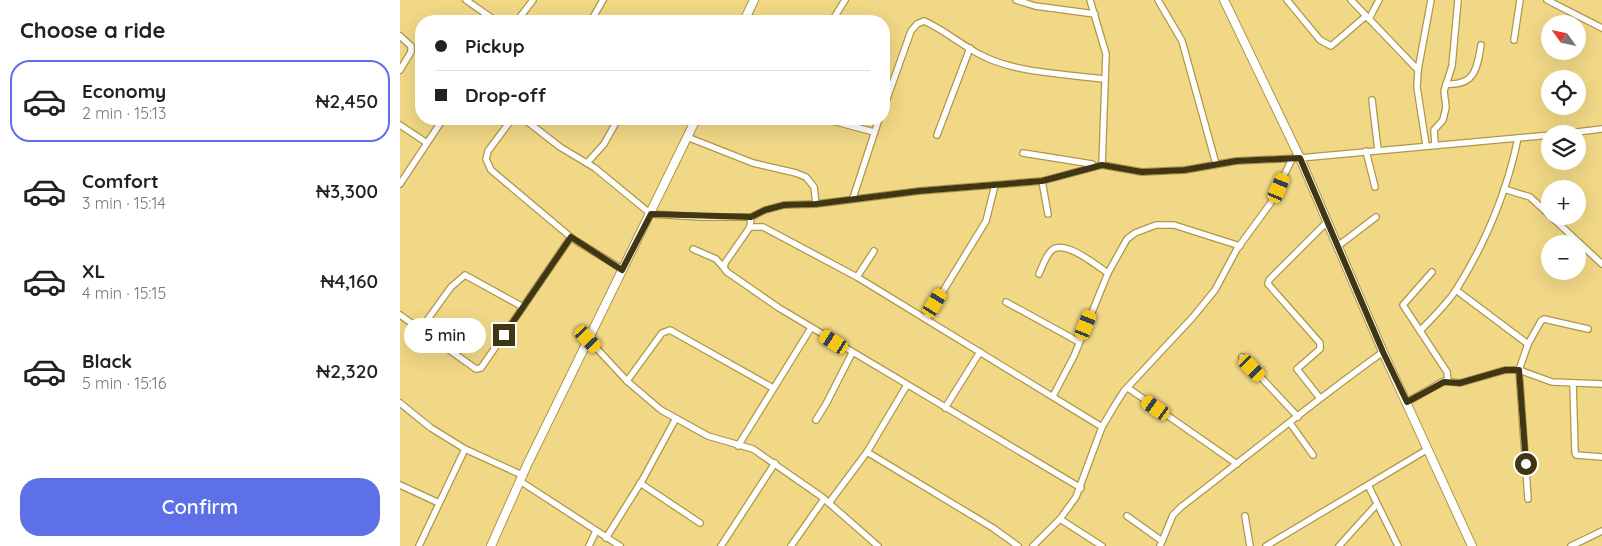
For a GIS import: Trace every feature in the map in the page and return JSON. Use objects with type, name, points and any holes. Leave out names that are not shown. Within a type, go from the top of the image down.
[{"type":"street","points":[[466,0],[487,15]]},
{"type":"street","points":[[522,15],[533,0]]},
{"type":"street","points":[[594,15],[603,0]]},
{"type":"street","points":[[747,15],[754,0]]},
{"type":"street","points":[[836,15],[845,0]]},
{"type":"street","points":[[1016,0],[1035,6],[1095,14]]},
{"type":"street","points":[[1090,0],[1106,54],[1102,165]]},
{"type":"street","points":[[1158,0],[1182,41],[1216,164]]},
{"type":"street","points":[[1224,0],[1300,158],[1383,352],[1472,546]]},
{"type":"street","points":[[1287,0],[1320,40],[1331,46],[1367,18],[1379,0]]},
{"type":"street","points":[[1351,0],[1418,70]]},
{"type":"street","points":[[1426,145],[1417,87],[1418,70],[1431,0]]},
{"type":"street","points":[[1435,144],[1434,130],[1443,120],[1446,107],[1446,84],[1452,66],[1458,0]]},
{"type":"street","points":[[1514,40],[1520,0]]},
{"type":"street","points":[[1547,0],[1602,28]]},
{"type":"street","points":[[890,90],[911,31],[917,24],[924,21],[938,27],[985,57],[1024,68],[1104,79]]},
{"type":"street","points":[[400,36],[411,46],[411,52],[400,70]]},
{"type":"street","points":[[1446,84],[1458,85],[1470,79],[1477,65],[1481,45]]},
{"type":"street","points":[[937,135],[970,48]]},
{"type":"street","points":[[1372,100],[1378,150]]},
{"type":"street","points":[[400,125],[427,143]]},
{"type":"street","points":[[400,184],[439,125]]},
{"type":"street","points":[[508,125],[488,151],[486,158],[491,170],[571,237],[622,270]]},
{"type":"street","points":[[532,125],[560,147],[587,163],[651,214],[751,217],[765,210],[784,205],[816,204],[853,198],[1042,181],[1065,173],[1102,165],[1142,172],[1185,170],[1216,164],[1541,136]]},
{"type":"street","points":[[587,163],[604,144],[615,125]]},
{"type":"street","points":[[492,546],[521,478],[693,125]]},
{"type":"street","points":[[848,125],[874,132]]},
{"type":"street","points":[[853,198],[877,125]]},
{"type":"street","points":[[1586,131],[1602,129]]},
{"type":"street","points":[[687,137],[753,163],[806,177],[814,187],[816,204]]},
{"type":"street","points":[[1420,331],[1456,290],[1488,230],[1512,166],[1518,138]]},
{"type":"street","points":[[1366,151],[1375,187]]},
{"type":"street","points":[[1023,153],[1092,164]]},
{"type":"street","points":[[1033,546],[1060,519],[1081,488],[1102,427],[1128,388],[1194,317],[1214,290],[1240,246],[1270,204],[1292,158]]},
{"type":"street","points":[[1065,173],[1067,161]]},
{"type":"street","points":[[1042,181],[1048,214]]},
{"type":"street","points":[[926,319],[986,221],[995,186]]},
{"type":"street","points":[[1504,189],[1530,197],[1602,264]]},
{"type":"street","points":[[724,268],[725,263],[750,227],[751,217]]},
{"type":"street","points":[[1338,246],[1376,217]]},
{"type":"street","points":[[1319,398],[1297,369],[1320,349],[1320,343],[1268,284],[1269,280],[1292,255],[1328,222]]},
{"type":"street","points":[[1053,396],[1079,342],[1108,273],[1127,239],[1134,233],[1156,225],[1181,227],[1240,246]]},
{"type":"street","points":[[750,227],[763,227],[857,277],[1102,427]]},
{"type":"street","points":[[400,316],[476,370],[484,364],[571,237]]},
{"type":"street","points":[[1039,274],[1051,251],[1056,247],[1070,248],[1108,273]]},
{"type":"street","points":[[693,249],[716,259],[724,268],[810,328],[1081,488]]},
{"type":"street","points":[[857,277],[874,250]]},
{"type":"street","points":[[1432,272],[1404,305],[1448,372],[1448,381]]},
{"type":"street","points":[[420,330],[451,287],[465,275],[472,277],[524,307]]},
{"type":"street","points":[[1456,290],[1528,344]]},
{"type":"street","points":[[1006,302],[1079,342]]},
{"type":"street","points":[[1528,499],[1519,370],[1528,344],[1540,321],[1544,320],[1588,329]]},
{"type":"street","points":[[738,446],[810,328]]},
{"type":"street","points":[[627,381],[662,333],[670,330],[773,388]]},
{"type":"street","points":[[588,339],[627,381],[675,420],[708,436],[753,449],[824,499],[878,546]]},
{"type":"street","points":[[945,408],[980,352]]},
{"type":"street","points":[[1127,516],[1161,543],[1168,524],[1177,511],[1298,417],[1319,398],[1383,352]]},
{"type":"street","points":[[816,420],[852,353]]},
{"type":"street","points":[[1242,358],[1298,417]]},
{"type":"street","points":[[1407,402],[1448,381],[1460,383],[1505,370],[1519,370],[1542,380],[1573,384],[1602,384]]},
{"type":"street","points":[[1573,384],[1576,455],[1602,457]]},
{"type":"street","points":[[829,503],[867,452],[907,385]]},
{"type":"street","points":[[1128,388],[1237,464]]},
{"type":"street","points":[[400,403],[431,428],[465,449],[521,478],[620,546]]},
{"type":"street","points":[[606,538],[640,483],[675,420]]},
{"type":"street","points":[[1290,423],[1313,455]]},
{"type":"street","points":[[419,546],[465,449]]},
{"type":"street","points":[[1266,546],[1428,449]]},
{"type":"street","points":[[867,452],[1018,546]]},
{"type":"street","points":[[721,546],[775,463]]},
{"type":"street","points":[[640,483],[700,522]]},
{"type":"street","points":[[400,485],[439,503]]},
{"type":"street","points":[[1368,486],[1398,546]]},
{"type":"street","points":[[791,546],[824,499]]},
{"type":"street","points":[[1339,546],[1377,504]]},
{"type":"street","points":[[1245,516],[1250,546]]},
{"type":"street","points":[[1060,519],[1102,546]]},
{"type":"street","points":[[589,546],[596,531]]},
{"type":"street","points":[[1572,546],[1602,531]]},
{"type":"route","points":[[504,335],[571,237],[622,270],[651,214],[751,217],[765,210],[784,205],[816,204],[919,191],[1042,181],[1065,173],[1102,165],[1142,172],[1185,170],[1236,161],[1300,158],[1383,352],[1407,402],[1444,382],[1460,383],[1495,372],[1519,370],[1521,376],[1526,464]]}]
